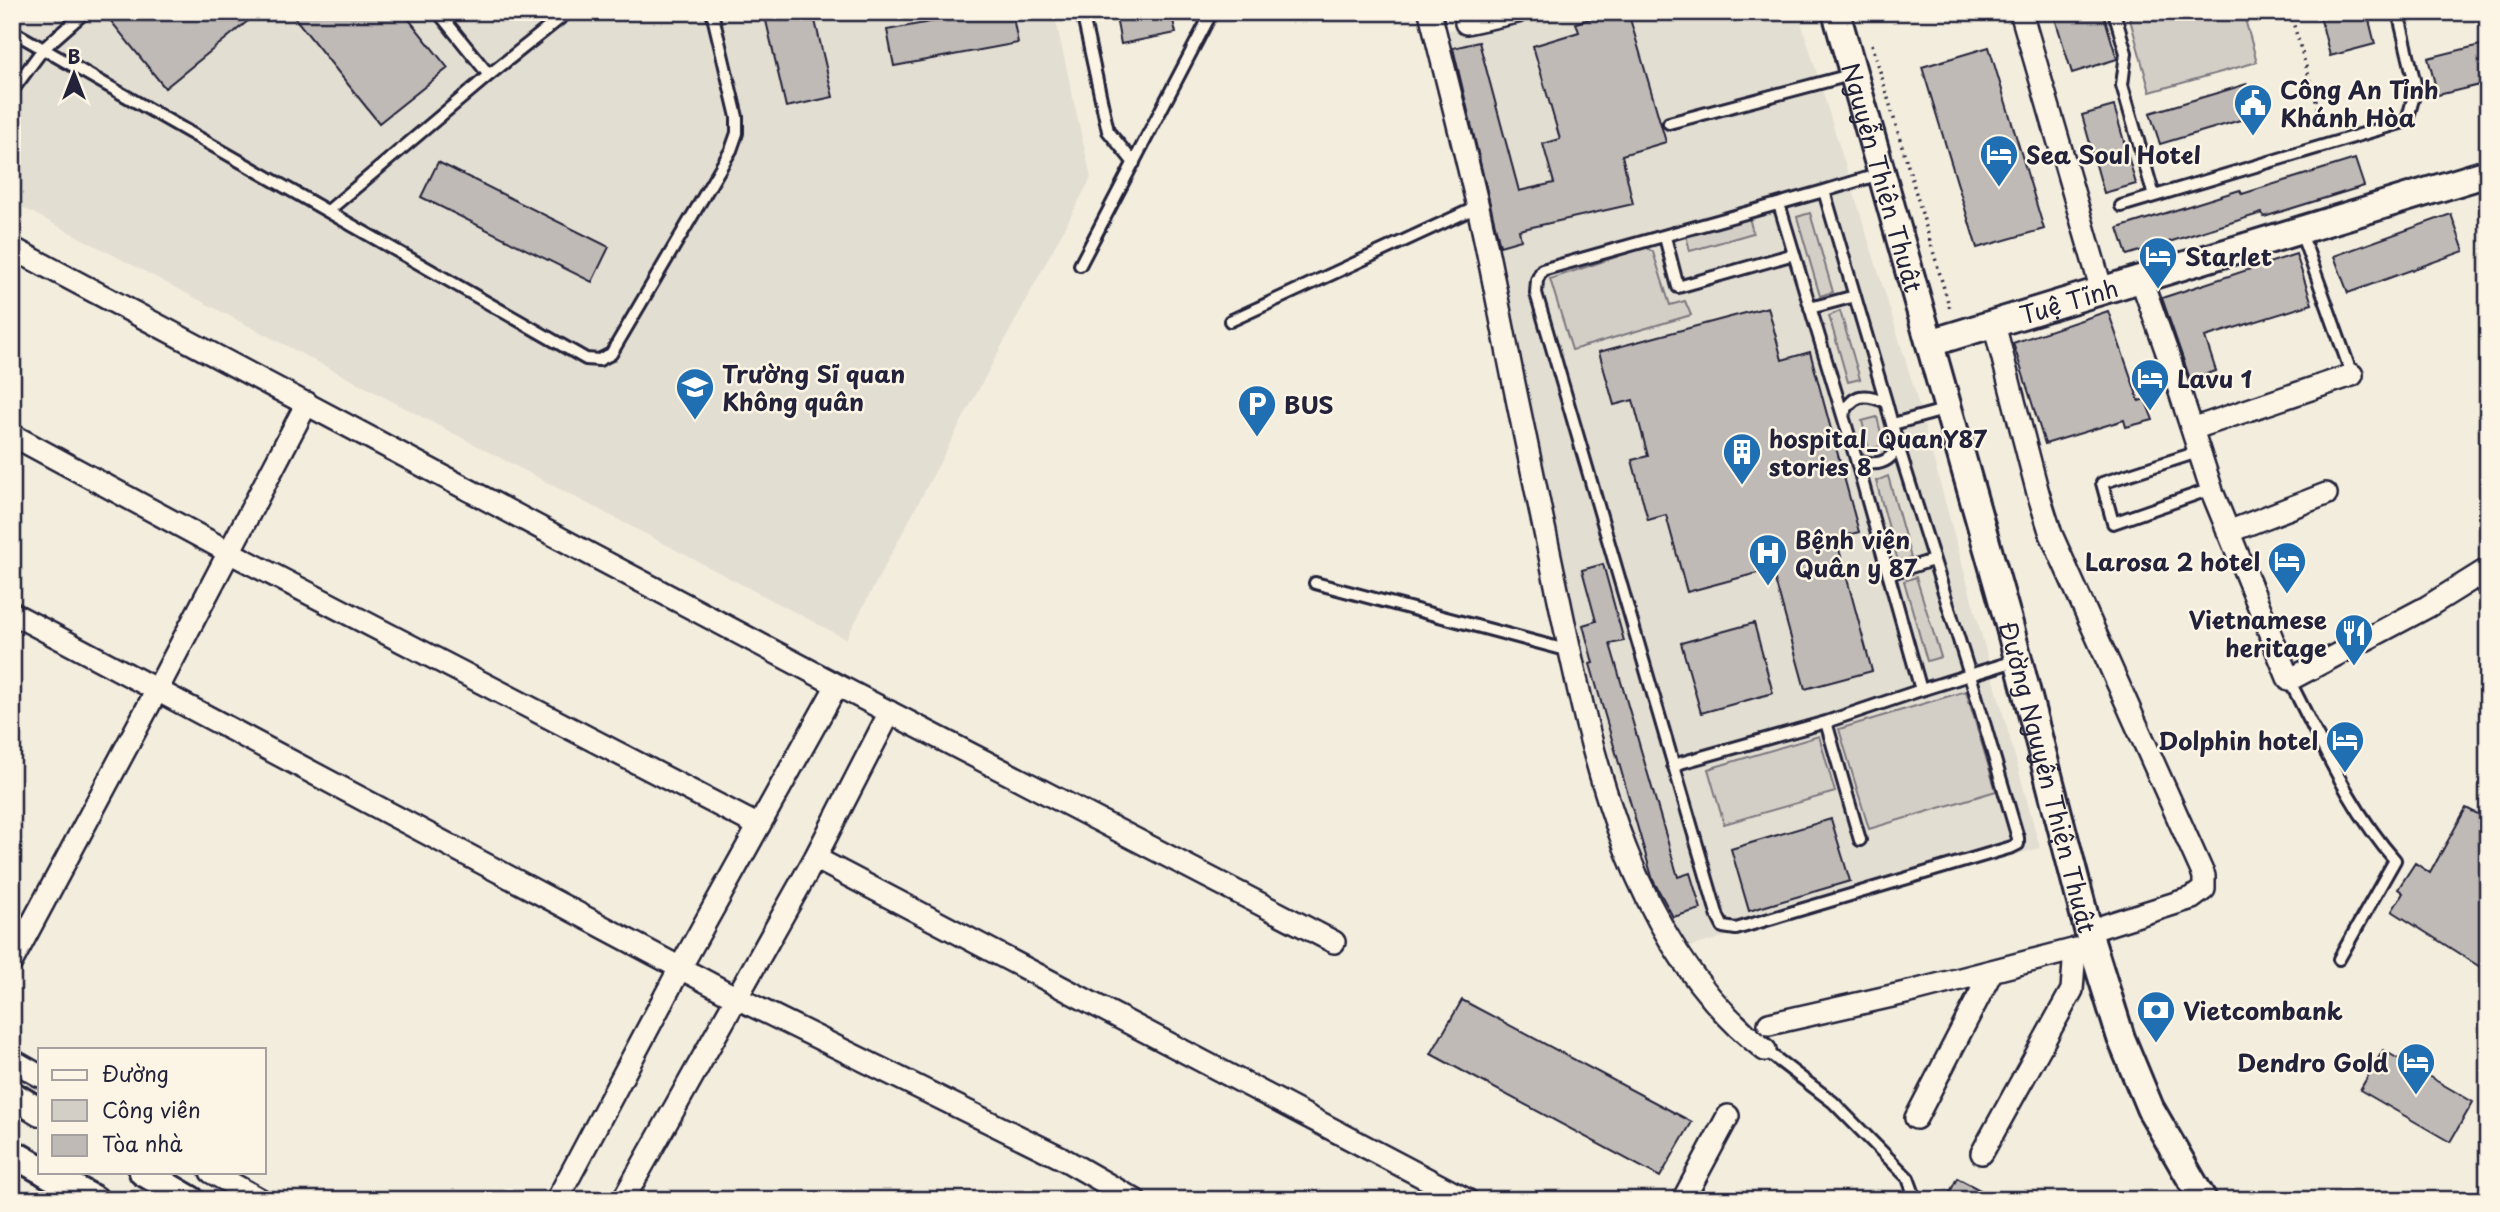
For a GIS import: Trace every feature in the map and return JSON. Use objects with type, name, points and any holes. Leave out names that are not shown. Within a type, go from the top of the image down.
[{"type":"street","points":[[1430,12],[1478,207],[1570,651],[1596,759],[1624,843],[1644,892],[1660,922],[1706,992],[1765,1050]]},
{"type":"street","points":[[1465,23],[1517,12]]},
{"type":"street","name":"Nguyễn Thiện Thuật","points":[[1836,12],[1930,343]]},
{"type":"street","points":[[2021,12],[2102,291]]},
{"type":"street","name":"Tuệ Tĩnh","points":[[1930,343],[2488,173]]},
{"type":"street","points":[[12,248],[837,685],[1334,942]]},
{"type":"street","points":[[2141,279],[2211,489],[2289,680],[2391,627],[2481,573]]},
{"type":"street","points":[[1769,1024],[1992,971],[2085,942],[2192,898],[2204,889],[2204,876],[2051,534],[1994,324]]},
{"type":"street","name":"Đường Nguyễn Thiện Thuật","points":[[1930,343],[2018,660],[2085,942],[2150,1108],[2203,1200]]},
{"type":"street","points":[[2192,429],[2352,375]]},
{"type":"street","points":[[12,961],[158,690],[307,403]]},
{"type":"street","points":[[12,435],[229,552],[759,827]]},
{"type":"street","points":[[2228,532],[2326,494]]},
{"type":"street","points":[[12,613],[735,998],[1060,1157],[1135,1200]]},
{"type":"street","points":[[557,1200],[680,968],[837,685]]},
{"type":"street","points":[[623,1200],[816,858],[890,712]]},
{"type":"street","points":[[816,858],[1462,1199]]},
{"type":"street","points":[[1982,1153],[2072,990],[2085,942]]},
{"type":"street","points":[[1916,1118],[1992,971]]},
{"type":"street","points":[[12,1060],[38,1075]]},
{"type":"street","points":[[12,1096],[38,1111]]},
{"type":"street","points":[[1683,1200],[1728,1116]]},
{"type":"street","points":[[12,1153],[38,1168]]},
{"type":"street","points":[[49,1174],[95,1200]]},
{"type":"street","points":[[146,1174],[191,1200]]},
{"type":"street","points":[[215,1174],[261,1200]]},
{"type":"lane","points":[[12,91],[43,48],[85,12]]},
{"type":"lane","points":[[438,12],[489,75]]},
{"type":"lane","points":[[328,211],[568,12]]},
{"type":"lane","points":[[12,31],[586,359],[599,360],[611,354],[731,149],[737,133],[737,117],[712,12]]},
{"type":"lane","points":[[1082,12],[1108,131],[1134,163]]},
{"type":"lane","points":[[1080,265],[1212,12]]},
{"type":"lane","points":[[2114,12],[2126,53],[2122,85],[2154,196]]},
{"type":"lane","points":[[2121,206],[2407,121],[2416,88],[2398,12]]},
{"type":"lane","points":[[1669,123],[1854,74]]},
{"type":"lane","points":[[1825,191],[1898,446],[1970,675],[2018,844],[1736,929],[1723,927],[1718,917],[1536,293],[1537,281],[1542,270],[1883,174]]},
{"type":"lane","points":[[1779,204],[1856,459],[1921,690]]},
{"type":"lane","points":[[1230,321],[1478,207]]},
{"type":"lane","points":[[2300,230],[2352,375]]},
{"type":"lane","points":[[1664,237],[1678,287],[1794,254]]},
{"type":"lane","points":[[1810,308],[1855,296]]},
{"type":"lane","points":[[1843,415],[1849,403],[1860,396],[1886,402]]},
{"type":"lane","points":[[1893,424],[1949,409]]},
{"type":"lane","points":[[1856,459],[1865,463],[1882,463],[1893,456],[1898,446]]},
{"type":"lane","points":[[2198,452],[2102,483],[2113,523],[2211,489]]},
{"type":"lane","points":[[1889,574],[1933,560]]},
{"type":"lane","points":[[2481,573],[2488,595]]},
{"type":"lane","points":[[1315,583],[1570,651]]},
{"type":"lane","points":[[1673,765],[1826,722],[2018,660]]},
{"type":"lane","points":[[2289,680],[2348,794],[2379,842],[2395,860],[2339,959]]},
{"type":"lane","points":[[1826,722],[1860,840]]},
{"type":"lane","points":[[1765,1050],[1842,1112],[1908,1178],[1916,1200]]},
{"type":"path","points":[[2290,12],[2328,144]]},
{"type":"path","points":[[1870,37],[1958,334]]},
{"type":"shaded area","name":"Trường Sĩ quan Không quân","points":[[12,12],[1054,12],[1091,178],[846,639],[12,202]]},
{"type":"shaded area","name":"Bệnh viện Quân y 87","points":[[1549,12],[1798,12],[1912,381],[2040,848],[1682,949],[1665,919],[1638,852],[1595,701],[1541,473],[1444,31]]},
{"type":"green space","points":[[2128,12],[2243,12],[2257,62],[2150,92]]},
{"type":"green space","points":[[1748,213],[1753,233],[1690,251],[1685,231]]},
{"type":"green space","points":[[1810,213],[1833,292],[1820,296],[1797,217]]},
{"type":"green space","points":[[1646,247],[1653,252],[1670,305],[1685,301],[1691,315],[1572,350],[1550,279]]},
{"type":"green space","points":[[1840,311],[1860,379],[1848,382],[1829,316]]},
{"type":"green space","points":[[1877,417],[1884,445],[1869,449],[1862,421]]},
{"type":"green space","points":[[1888,476],[1911,558],[1898,561],[1876,481]]},
{"type":"green space","points":[[1916,577],[1941,657],[1927,661],[1904,581]]},
{"type":"green space","points":[[1966,691],[1996,791],[1869,829],[1839,729]]},
{"type":"green space","points":[[1819,736],[1835,792],[1724,824],[1708,769]]},
{"type":"building","points":[[120,12],[259,12],[165,88],[110,20]]},
{"type":"building","points":[[290,12],[403,12],[448,68],[379,123]]},
{"type":"building","points":[[764,12],[813,12],[833,97],[786,107]]},
{"type":"building","points":[[983,12],[1012,12],[1018,43],[894,66],[887,30]]},
{"type":"building","points":[[1115,12],[1171,12],[1176,33],[1121,44]]},
{"type":"building","points":[[1613,12],[1628,12],[1666,142],[1622,155],[1633,204],[1519,230],[1521,240],[1500,246],[1453,48],[1479,42],[1519,191],[1554,183],[1543,144],[1560,139],[1533,46],[1579,32],[1576,23]]},
{"type":"building","points":[[2053,12],[2103,12],[2117,59],[2072,73]]},
{"type":"building","points":[[2319,12],[2367,12],[2375,44],[2330,56]]},
{"type":"building","points":[[2488,43],[2488,83],[2438,95],[2428,58]]},
{"type":"building","points":[[1989,47],[2044,229],[1977,248],[1922,67]]},
{"type":"building","points":[[2247,84],[2257,115],[2160,144],[2150,113]]},
{"type":"building","points":[[2114,106],[2136,184],[2104,193],[2082,115]]},
{"type":"building","points":[[2355,159],[2364,186],[2264,217],[2262,213],[2127,255],[2118,228],[2240,190],[2242,194]]},
{"type":"building","points":[[438,162],[609,247],[592,282],[421,197]]},
{"type":"building","points":[[2451,214],[2464,251],[2348,293],[2334,256]]},
{"type":"building","points":[[2296,254],[2312,304],[2205,337],[2216,371],[2190,379],[2162,298]]},
{"type":"building","name":"hospital_QuanY87 stories 8","points":[[1768,307],[1782,360],[1810,352],[1859,532],[1836,538],[1872,671],[1805,689],[1772,569],[1687,592],[1666,515],[1648,520],[1632,460],[1648,456],[1633,400],[1614,405],[1599,352]]},
{"type":"building","points":[[2108,311],[2139,401],[2145,399],[2153,420],[2126,427],[2124,420],[2045,444],[2013,343]]},
{"type":"building","points":[[1603,564],[1624,641],[1610,644],[1678,877],[1690,873],[1701,909],[1673,917],[1653,880],[1590,664],[1593,663],[1583,625],[1596,621],[1582,570]]},
{"type":"building","points":[[1754,623],[1773,693],[1701,713],[1681,643]]},
{"type":"building","points":[[2466,808],[2488,819],[2488,972],[2392,911],[2403,893],[2398,889],[2415,863],[2430,873]]},
{"type":"building","points":[[1831,819],[1850,881],[1749,911],[1731,849]]},
{"type":"building","points":[[1462,1000],[1692,1122],[1660,1177],[1431,1054]]},
{"type":"building","name":"Dendro Gold","points":[[2383,1050],[2473,1102],[2450,1142],[2360,1090]]},
{"type":"building","points":[[1957,1178],[1999,1200],[1946,1200]]},
{"type":"place","name":"Công An Tỉnh Khánh Hòa","points":[[2253,137]]},
{"type":"place","name":"Sea Soul Hotel","points":[[1999,188]]},
{"type":"place","name":"Starlet","points":[[2158,290]]},
{"type":"place","name":"Lavu 1","points":[[2150,412]]},
{"type":"place","name":"Trường Sĩ quan Không quân","points":[[695,421]]},
{"type":"place","name":"BUS","points":[[1257,438]]},
{"type":"place","name":"hospital_QuanY87 stories 8","points":[[1742,486]]},
{"type":"place","name":"Bệnh viện Quân y 87","points":[[1768,587]]},
{"type":"place","name":"Larosa 2 hotel","points":[[2287,595]]},
{"type":"place","name":"Vietnamese heritage","points":[[2354,667]]},
{"type":"place","name":"Dolphin hotel","points":[[2345,774]]},
{"type":"place","name":"Vietcombank","points":[[2156,1044]]},
{"type":"place","name":"Dendro Gold","points":[[2416,1096]]}]
